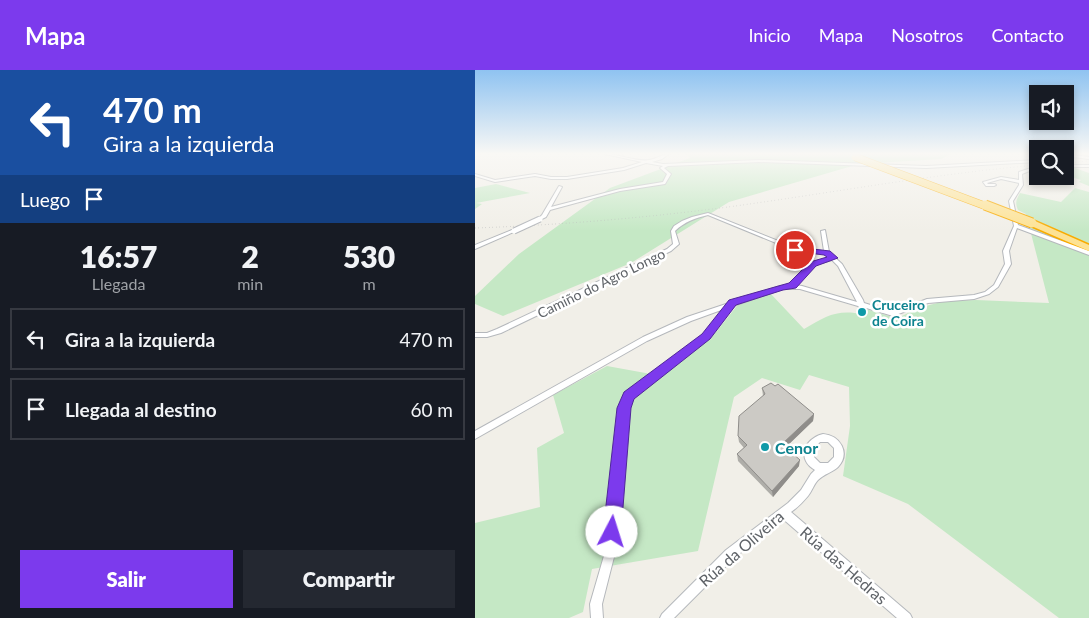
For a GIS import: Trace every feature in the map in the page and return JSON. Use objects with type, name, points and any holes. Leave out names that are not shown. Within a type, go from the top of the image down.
[{"type":"highway","points":[[921,180],[1089,242]]},
{"type":"highway","points":[[1035,222],[1089,248]]},
{"type":"street","points":[[490,180],[505,180]]},
{"type":"street","points":[[548,209],[620,190],[664,183],[666,180]]},
{"type":"street","points":[[994,185],[987,185],[985,182],[995,180]]},
{"type":"street","points":[[475,435],[645,338],[732,303],[781,287],[792,286],[888,314],[899,314],[927,301],[974,297],[991,291],[996,286],[1008,264],[1006,251],[1016,226],[1011,200],[1021,182],[1009,180]]},
{"type":"street","points":[[475,247],[496,240],[540,220],[559,187]]},
{"type":"street","name":"Camiño do Agro Longo","points":[[475,334],[487,335],[499,331],[669,250],[676,244],[673,231],[677,226],[697,216],[708,214],[795,250],[827,252]]},
{"type":"street","points":[[1016,226],[1089,253]]},
{"type":"street","points":[[823,231],[827,252],[840,264],[855,290],[861,306]]},
{"type":"street","points":[[792,286],[813,264],[833,258]]},
{"type":"street","points":[[594,616],[599,588],[611,549],[624,408],[628,396],[706,337],[732,303]]},
{"type":"street","name":"Rúa da Oliveira","points":[[666,618],[730,554],[783,512],[804,492],[814,477],[835,464],[840,456],[837,446],[828,440],[818,439],[810,445],[809,455],[813,463],[814,477]]},
{"type":"street","points":[[813,463],[826,468]]},
{"type":"street","name":"Rúa das Hedras","points":[[783,512],[906,618]]},
{"type":"green space","points":[[632,180],[806,180],[729,202],[631,263],[503,316],[475,304],[475,296],[519,254],[610,188]]},
{"type":"green space","points":[[1080,180],[1089,180],[1089,186],[1079,182]]},
{"type":"green space","points":[[496,184],[530,193],[476,203],[482,204],[475,209],[475,188]]},
{"type":"green space","points":[[1075,188],[1089,192],[1089,618],[1059,618],[908,504],[843,476],[850,426],[849,387],[809,375],[800,390],[762,378],[734,397],[698,551],[592,569],[583,612],[569,618],[475,618],[475,523],[540,507],[537,448],[564,433],[553,395],[607,366],[662,376],[716,332],[740,302],[770,293],[804,329],[819,320],[838,313],[863,314],[866,309],[892,317],[900,317],[918,308],[945,301],[976,300],[1049,303],[1026,214],[1018,210],[1016,202],[1020,193],[1061,202]]},
{"type":"building","name":"Cenor","points":[[771,383],[775,386],[778,384],[814,414],[782,444],[800,460],[772,491],[737,454],[747,445],[738,436],[739,416],[765,394],[762,388]]},
{"type":"railway","points":[[475,228],[570,223],[665,214],[728,207],[913,180]]},
{"type":"place","name":"Cruceiro de Coira","points":[[862,312]]},
{"type":"place","name":"Cenor","points":[[765,447]]},
{"type":"route","points":[[612,532],[624,408],[628,396],[706,337],[732,303],[781,287],[792,286],[813,264],[833,258],[827,252],[795,250]]}]
